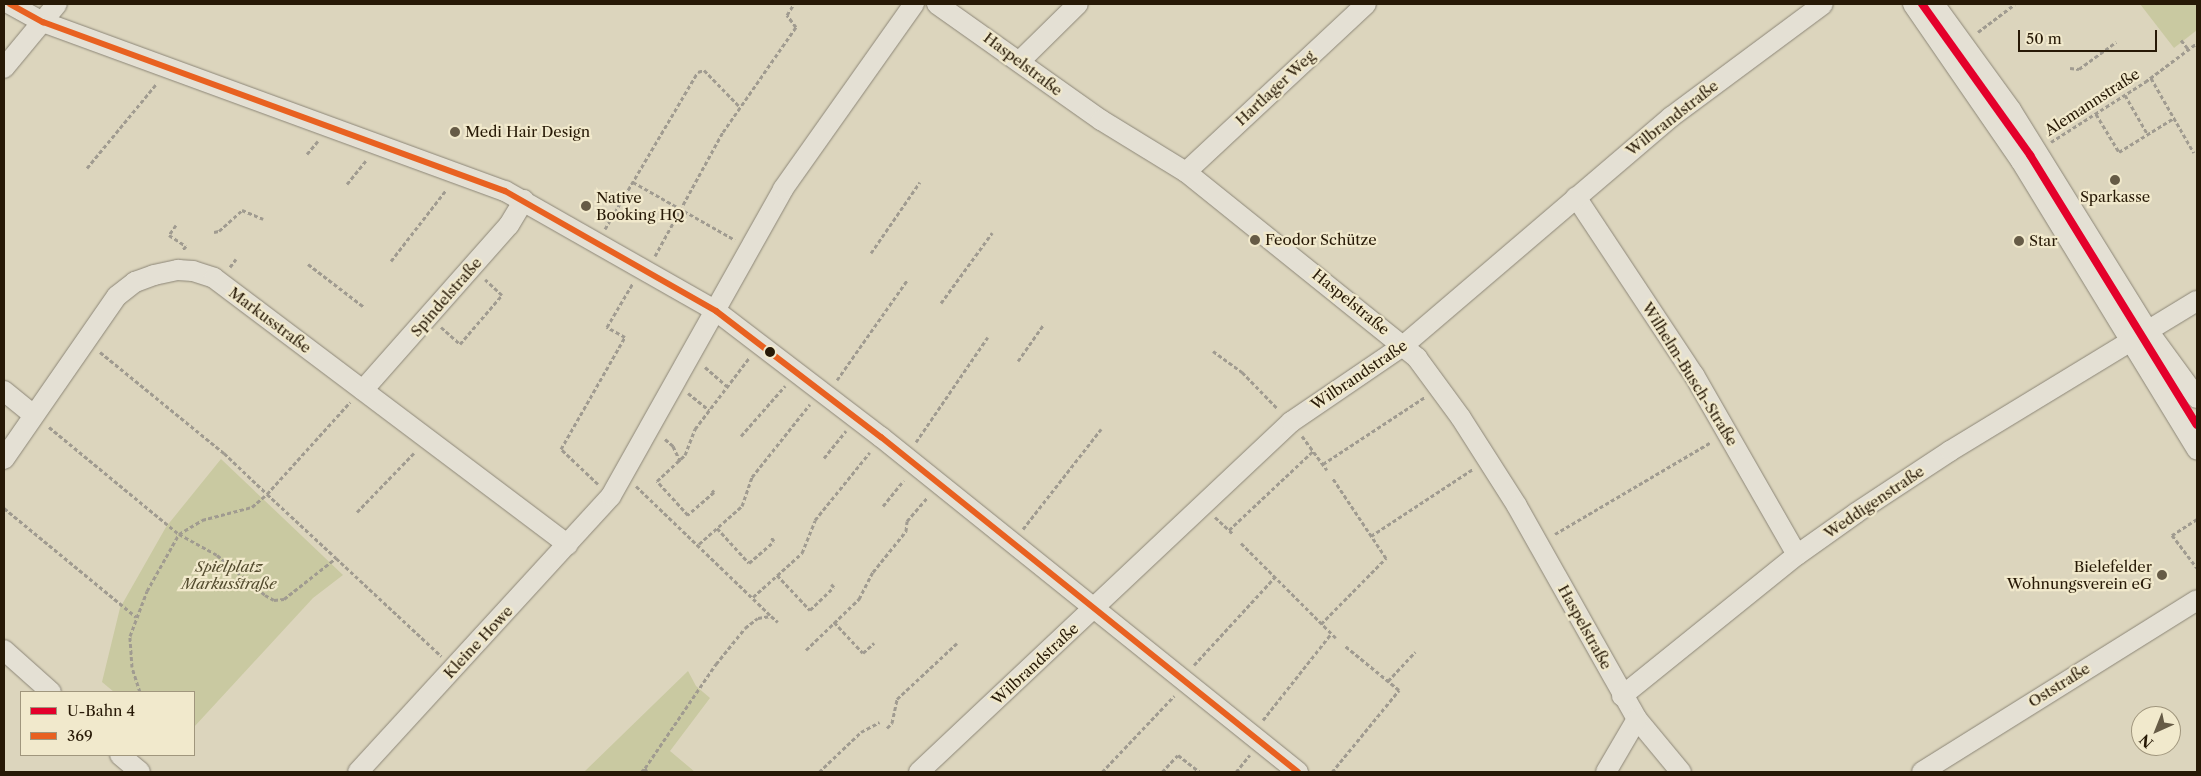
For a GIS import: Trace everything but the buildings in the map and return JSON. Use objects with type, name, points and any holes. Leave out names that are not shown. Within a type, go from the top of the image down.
[{"type":"street","points":[[10,4],[43,22],[379,144],[524,200],[646,269],[716,311],[824,392],[1298,772]]},
{"type":"street","points":[[4,68],[57,4]]},
{"type":"street","name":"Kleine Howe","points":[[358,772],[568,546],[611,496],[625,475],[716,311],[749,247],[783,189],[914,4]]},
{"type":"street","name":"Haspelstraße","points":[[937,4],[1101,120],[1186,172],[1404,346],[1440,387],[1488,460],[1539,544],[1622,696],[1637,719],[1681,772]]},
{"type":"street","points":[[1020,61],[1078,4]]},
{"type":"street","name":"Hartlager Weg","points":[[1186,172],[1366,4]]},
{"type":"street","name":"Wilbrandstraße","points":[[919,772],[1291,422],[1404,346],[1576,197],[1672,117],[1822,4]]},
{"type":"street","points":[[1913,4],[2142,335],[2197,398]]},
{"type":"street","points":[[1934,4],[2038,150],[2142,335],[2197,449]]},
{"type":"street","name":"Wilhelm-Busch-Straße","points":[[1576,197],[1694,375],[1797,555]]},
{"type":"street","name":"Spindelstraße","points":[[363,390],[509,224],[524,200]]},
{"type":"street","name":"Markusstraße","points":[[4,459],[116,296],[135,282],[178,270],[214,278],[363,390],[425,440],[568,546]]},
{"type":"street","name":"Weddigenstraße","points":[[1622,696],[1797,555],[1950,451],[2197,301]]},
{"type":"street","points":[[4,391],[34,415]]},
{"type":"street","name":"Oststraße","points":[[1922,772],[2197,600]]},
{"type":"street","points":[[4,650],[50,691]]},
{"type":"street","points":[[1606,772],[1637,719]]},
{"type":"street","points":[[121,756],[140,772]]},
{"type":"path","points":[[611,496],[561,449],[625,337],[607,327],[646,269],[740,107],[796,27],[787,15],[794,4]]},
{"type":"path","points":[[1978,32],[2015,4]]},
{"type":"path","points":[[2181,40],[2188,50]]},
{"type":"path","points":[[2070,68],[2079,69],[2116,42]]},
{"type":"path","name":"Alemannstraße","points":[[2038,150],[2151,78],[2197,42]]},
{"type":"path","points":[[87,168],[169,68]]},
{"type":"path","points":[[597,242],[698,72],[704,70],[740,107]]},
{"type":"path","points":[[2151,78],[2194,153]]},
{"type":"path","points":[[2125,95],[2148,134]]},
{"type":"path","points":[[2096,114],[2119,152],[2174,118]]},
{"type":"path","points":[[347,184],[379,144]]},
{"type":"path","points":[[391,261],[458,174]]},
{"type":"path","points":[[633,182],[749,247]]},
{"type":"path","points":[[871,253],[920,182]]},
{"type":"path","points":[[214,232],[220,231],[242,210],[263,219]]},
{"type":"path","points":[[176,225],[169,235],[186,246],[177,258],[178,270]]},
{"type":"path","points":[[941,304],[992,233]]},
{"type":"path","points":[[308,264],[364,307]]},
{"type":"path","points":[[429,316],[460,344],[502,295],[472,267]]},
{"type":"path","points":[[699,544],[742,506],[752,477],[824,392],[908,279]]},
{"type":"path","points":[[1018,361],[1044,324]]},
{"type":"path","points":[[883,506],[988,337]]},
{"type":"path","points":[[85,340],[224,453],[454,668]]},
{"type":"path","points":[[712,490],[714,492],[688,515],[657,481],[680,461],[687,452],[695,429],[760,344]]},
{"type":"path","points":[[1213,351],[1254,383],[1291,422],[1327,470]]},
{"type":"path","points":[[691,356],[727,386]]},
{"type":"path","points":[[741,436],[796,372]]},
{"type":"path","points":[[676,383],[709,410]]},
{"type":"path","points":[[1323,464],[1440,387]]},
{"type":"path","points":[[140,691],[132,667],[130,636],[136,617],[179,534],[202,520],[252,507],[267,494],[363,390]]},
{"type":"path","points":[[34,415],[179,534],[217,555],[274,600],[284,599],[336,558]]},
{"type":"path","points":[[824,458],[856,418]]},
{"type":"path","points":[[1012,544],[1101,429]]},
{"type":"path","points":[[650,430],[673,446],[680,461]]},
{"type":"path","points":[[1539,544],[1727,433]]},
{"type":"path","points":[[753,597],[802,553],[815,520],[881,437]]},
{"type":"path","points":[[357,512],[425,440]]},
{"type":"path","points":[[1233,534],[1228,530],[1313,450]]},
{"type":"path","points":[[1371,536],[1488,460]]},
{"type":"path","points":[[625,475],[699,544],[778,622]]},
{"type":"path","points":[[1321,624],[1386,558],[1332,477]]},
{"type":"path","points":[[806,650],[859,599],[873,572],[906,531],[907,521],[938,484]]},
{"type":"path","points":[[4,508],[136,617]]},
{"type":"path","points":[[2197,519],[2172,535],[2197,568]]},
{"type":"path","points":[[717,528],[749,563],[774,541],[771,538]]},
{"type":"path","points":[[1241,543],[1336,638]]},
{"type":"path","points":[[777,575],[810,610],[834,587],[831,584]]},
{"type":"path","points":[[1102,772],[1275,577]]},
{"type":"path","points":[[641,772],[646,770],[729,646],[758,618],[771,616]]},
{"type":"path","points":[[834,622],[863,653],[874,643]]},
{"type":"path","points":[[1251,735],[1331,634]]},
{"type":"path","points":[[887,728],[892,723],[897,699],[958,643]]},
{"type":"path","points":[[1332,772],[1399,690],[1344,645]]},
{"type":"path","points":[[1388,681],[1416,652]]},
{"type":"path","points":[[819,772],[861,732],[880,722]]},
{"type":"path","points":[[1162,772],[1178,755],[1200,772]]},
{"type":"green space","points":[[2140,4],[2197,4],[2197,30],[2174,48]]},
{"type":"green space","name":"Spielplatz Markusstraße","points":[[221,459],[343,575],[313,598],[195,726],[195,691],[113,691],[102,682],[120,608],[166,527]]},
{"type":"green space","points":[[688,671],[696,686],[710,698],[670,751],[695,772],[584,772]]},
{"type":"metro line","name":"4","points":[[1922,4],[2030,155],[2197,425]]},
{"type":"transit line","name":"369","points":[[10,4],[43,22],[505,191],[716,311],[881,437],[1298,772]]},
{"type":"place","name":"Medi Hair Design","points":[[455,132]]},
{"type":"place","name":"Sparkasse","points":[[2115,180]]},
{"type":"place","name":"Native Booking HQ","points":[[586,206]]},
{"type":"place","name":"Feodor Schütze","points":[[1255,240]]},
{"type":"place","name":"Star","points":[[2019,241]]},
{"type":"place","name":"Bielefelder Wohnungsverein eG","points":[[2162,575]]}]
